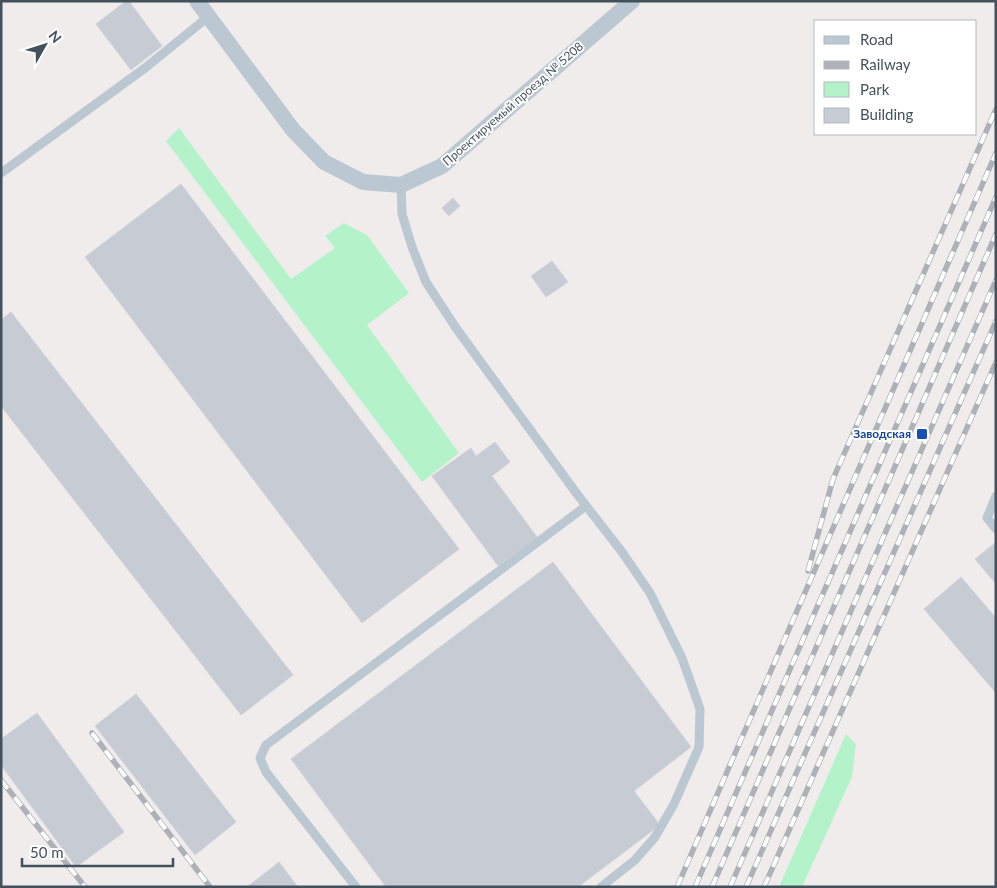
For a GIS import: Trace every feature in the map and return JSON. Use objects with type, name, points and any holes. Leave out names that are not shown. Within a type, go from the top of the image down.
[{"type":"street","name":"Проектируемый проезд № 5208","points":[[196,1],[293,130],[324,162],[363,182],[400,185],[442,166],[632,1]]},
{"type":"lane","points":[[1,173],[145,68],[208,16]]},
{"type":"lane","points":[[400,185],[402,214],[412,247],[426,282],[456,328],[586,506],[622,552],[650,593],[682,658],[700,709],[699,747],[674,804],[655,837],[635,860],[601,887]]},
{"type":"lane","points":[[996,496],[986,518],[996,529]]},
{"type":"lane","points":[[356,887],[266,772],[260,758],[266,745],[586,506]]},
{"type":"green space","points":[[179,128],[291,279],[335,248],[325,236],[344,223],[367,235],[409,293],[367,325],[459,453],[422,482],[166,141]]},
{"type":"green space","points":[[846,734],[856,744],[852,777],[802,887],[779,887]]},
{"type":"building","points":[[126,1],[129,1],[162,46],[131,70],[96,24]]},
{"type":"building","points":[[181,184],[459,549],[362,623],[85,257]]},
{"type":"building","points":[[453,198],[460,206],[449,216],[442,208]]},
{"type":"building","points":[[552,261],[568,282],[546,297],[531,276]]},
{"type":"building","points":[[11,312],[293,675],[241,715],[1,406],[1,320]]},
{"type":"building","points":[[495,442],[510,462],[492,476],[537,537],[498,566],[432,476],[471,448],[476,456]]},
{"type":"building","points":[[995,543],[996,545],[996,584],[975,559]]},
{"type":"building","points":[[553,562],[691,747],[634,791],[660,825],[578,887],[386,887],[291,759]]},
{"type":"building","points":[[961,577],[996,618],[996,693],[924,609]]},
{"type":"building","points":[[136,694],[236,822],[195,855],[95,726]]},
{"type":"building","points":[[37,713],[124,832],[76,867],[1,765],[1,739]]},
{"type":"building","points":[[279,862],[298,887],[247,887]]},
{"type":"railway","points":[[808,571],[833,479],[996,109]]},
{"type":"railway","points":[[677,887],[996,153]]},
{"type":"railway","points":[[695,887],[996,197]]},
{"type":"railway","points":[[712,887],[996,234]]},
{"type":"railway","points":[[730,887],[996,280]]},
{"type":"railway","points":[[746,887],[996,321]]},
{"type":"railway","points":[[764,887],[996,362]]},
{"type":"railway","points":[[92,733],[210,887]]},
{"type":"railway","points":[[1,780],[85,887]]},
{"type":"place","name":"Заводская","points":[[922,434]]}]
